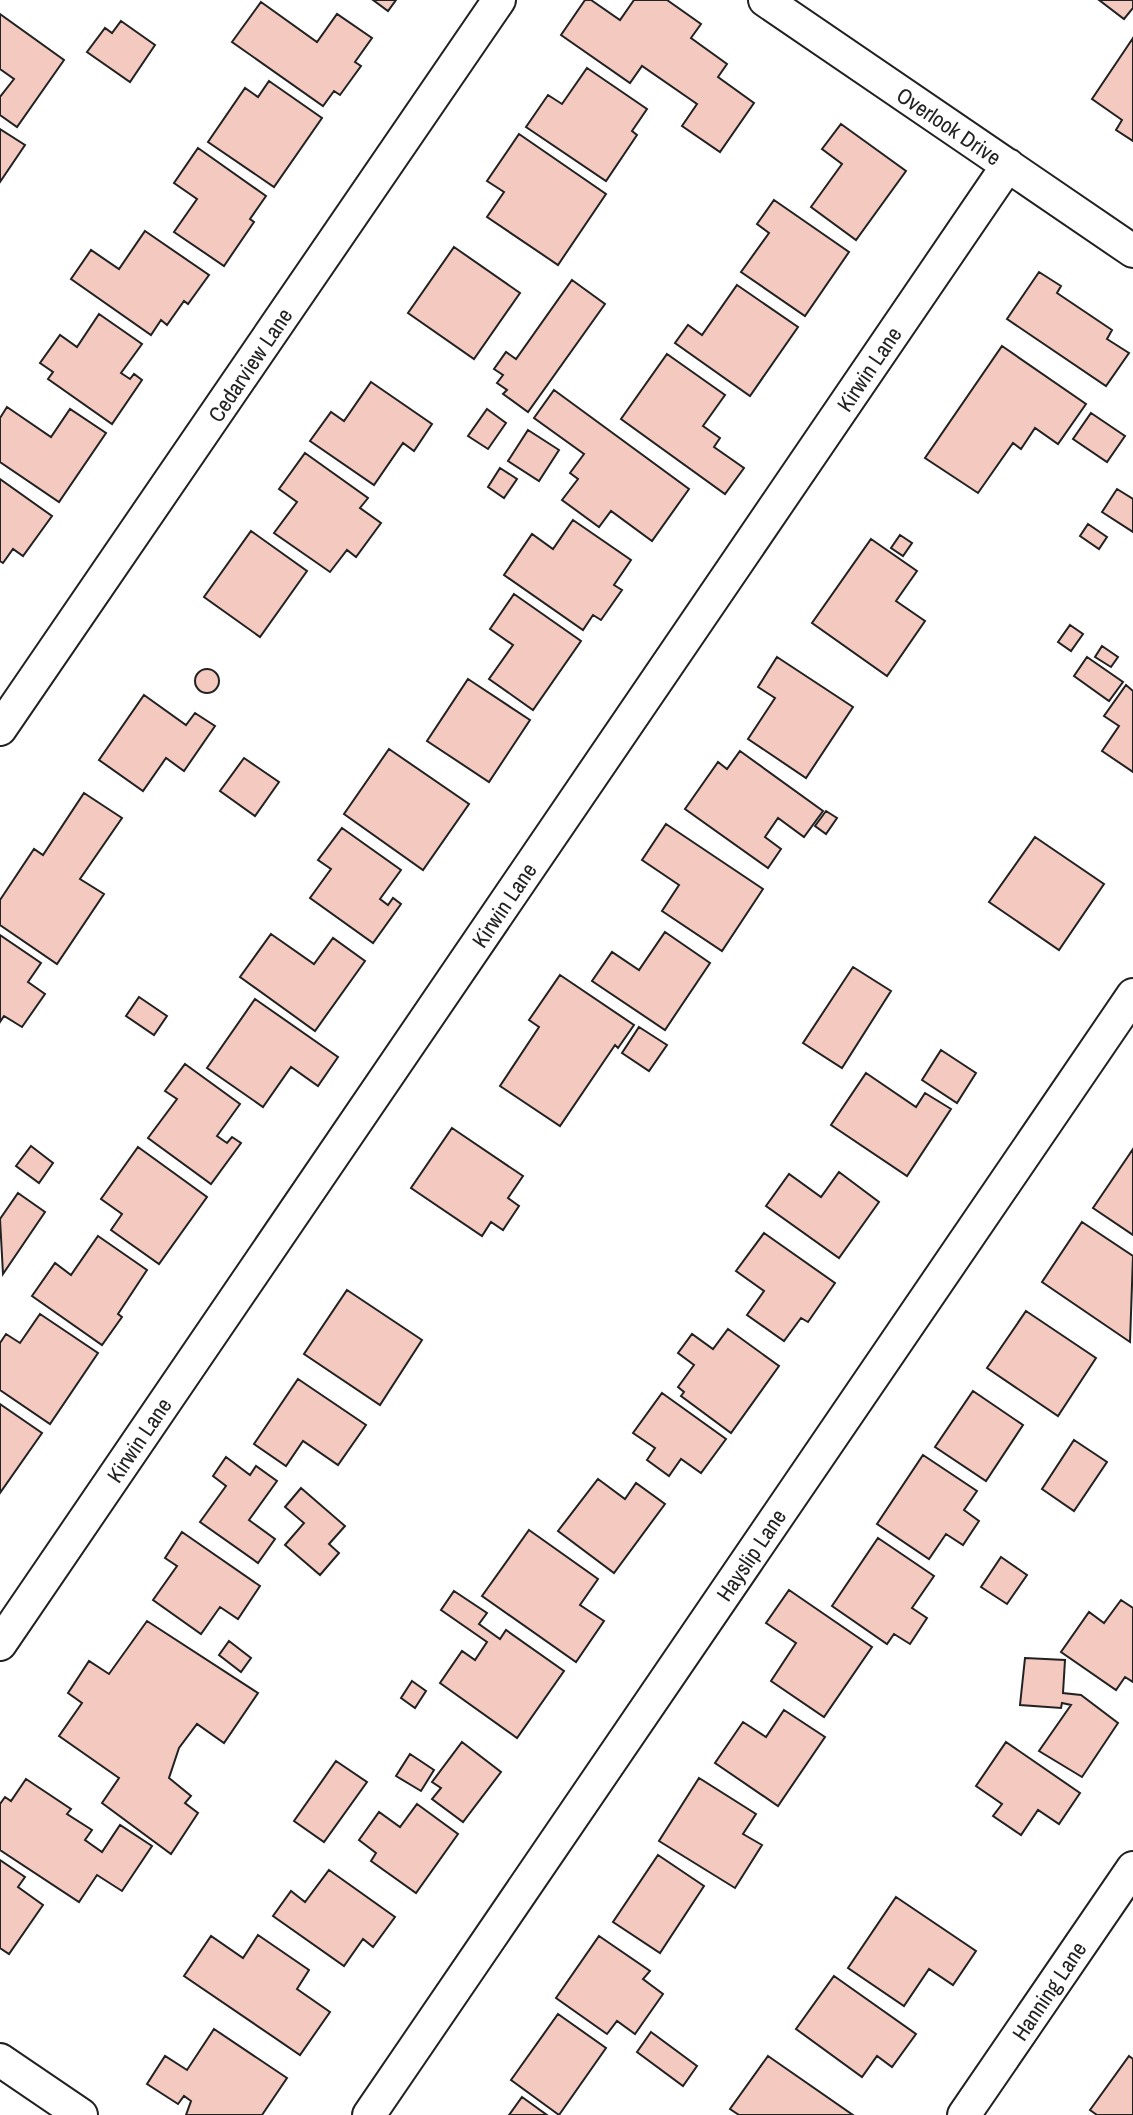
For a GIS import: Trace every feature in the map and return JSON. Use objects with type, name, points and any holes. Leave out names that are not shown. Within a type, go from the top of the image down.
[{"type":"street","name":"Cedarview Lane","points":[[0,729],[499,0]]},
{"type":"street","name":"Overlook Drive","points":[[765,0],[1133,251]]},
{"type":"street","name":"Kirwin Lane","points":[[0,1644],[1008,165]]},
{"type":"street","name":"Hayslip Lane","points":[[369,2115],[1133,995]]},
{"type":"street","name":"Hanning Lane","points":[[964,2115],[1133,1868]]},
{"type":"street","points":[[0,2060],[81,2115]]},
{"type":"building","points":[[373,0],[396,0],[388,11]]},
{"type":"building","points":[[585,0],[591,0],[620,20],[634,0],[667,0],[701,24],[691,38],[727,64],[718,77],[754,103],[720,152],[682,126],[697,104],[642,66],[630,83],[561,35]]},
{"type":"building","points":[[1099,0],[1133,0],[1133,8],[1124,19]]},
{"type":"building","points":[[261,2],[317,42],[337,14],[372,38],[355,62],[361,66],[340,95],[334,91],[323,106],[232,42]]},
{"type":"building","points":[[0,14],[64,60],[17,127],[0,115],[0,97],[14,79],[0,69]]},
{"type":"building","points":[[121,21],[155,45],[130,82],[87,52],[105,28],[112,33]]},
{"type":"building","points":[[1133,38],[1133,141],[1116,130],[1122,120],[1092,99]]},
{"type":"building","points":[[587,68],[647,109],[632,131],[637,135],[606,181],[526,127],[548,95],[562,104]]},
{"type":"building","points":[[269,81],[322,118],[274,187],[208,142],[245,88],[258,97]]},
{"type":"building","points":[[841,124],[906,171],[856,240],[811,207],[842,164],[822,149]]},
{"type":"building","points":[[0,129],[25,145],[0,182]]},
{"type":"building","points":[[519,134],[606,194],[558,265],[487,217],[504,192],[487,181]]},
{"type":"building","points":[[198,148],[266,196],[250,219],[254,222],[224,266],[174,232],[197,199],[174,183]]},
{"type":"building","points":[[774,200],[849,252],[805,316],[741,272],[769,233],[757,224]]},
{"type":"building","points":[[145,231],[209,275],[188,304],[184,301],[167,325],[161,320],[151,335],[71,279],[91,250],[119,269]]},
{"type":"building","points":[[454,247],[520,293],[474,359],[408,313]]},
{"type":"building","points":[[1039,272],[1061,286],[1057,293],[1112,330],[1107,339],[1129,353],[1106,386],[1007,319]]},
{"type":"building","points":[[572,280],[605,304],[528,412],[503,394],[507,390],[497,383],[503,375],[494,369],[506,352],[516,359]]},
{"type":"building","points":[[737,285],[798,327],[750,396],[675,343],[688,325],[702,335]]},
{"type":"building","points":[[99,314],[142,344],[121,373],[130,379],[134,374],[142,380],[112,424],[48,379],[53,372],[40,363],[60,335],[77,347]]},
{"type":"building","points":[[1002,346],[1086,404],[1058,444],[1035,428],[1021,449],[1013,443],[978,493],[925,458]]},
{"type":"building","points":[[667,354],[725,395],[703,426],[720,438],[714,447],[744,468],[725,494],[621,419]]},
{"type":"building","points":[[371,382],[432,424],[414,451],[403,443],[374,485],[310,441],[331,412],[344,421]]},
{"type":"building","points":[[554,390],[689,489],[652,541],[611,511],[599,527],[562,500],[578,479],[570,473],[584,454],[534,418]]},
{"type":"building","points":[[7,407],[51,437],[70,409],[106,433],[59,502],[0,462],[0,418]]},
{"type":"building","points":[[487,409],[506,423],[488,449],[468,436]]},
{"type":"building","points":[[1091,413],[1125,436],[1107,462],[1073,439]]},
{"type":"building","points":[[528,430],[559,450],[539,481],[508,461]]},
{"type":"building","points":[[305,453],[368,498],[360,508],[381,523],[356,557],[347,550],[330,572],[274,533],[297,502],[279,489]]},
{"type":"building","points":[[500,468],[517,479],[504,498],[488,487]]},
{"type":"building","points":[[0,479],[52,516],[23,556],[13,549],[3,563],[0,561]]},
{"type":"building","points":[[1117,489],[1133,499],[1133,532],[1102,512]]},
{"type":"building","points":[[573,520],[631,560],[614,585],[622,590],[601,620],[593,615],[583,630],[504,575],[532,534],[553,549]]},
{"type":"building","points":[[1088,524],[1107,537],[1099,549],[1080,536]]},
{"type":"building","points":[[251,531],[307,571],[260,637],[204,597]]},
{"type":"building","points":[[900,535],[912,543],[903,556],[891,548]]},
{"type":"building","points":[[871,539],[917,571],[896,601],[925,621],[887,676],[812,623]]},
{"type":"building","points":[[514,594],[581,641],[533,710],[489,679],[513,645],[490,629]]},
{"type":"building","points":[[1070,625],[1083,634],[1071,651],[1058,642]]},
{"type":"building","points":[[1102,646],[1118,657],[1111,667],[1095,657]]},
{"type":"building","points":[[777,657],[853,707],[806,778],[748,739],[775,698],[758,687]]},
{"type":"building","points":[[1087,657],[1123,682],[1109,701],[1074,676]]},
{"type":"building","points":[[207,669],[215,673],[219,681],[215,689],[207,693],[199,689],[195,681],[199,673]]},
{"type":"building","points":[[468,679],[530,720],[489,782],[427,741]]},
{"type":"building","points":[[1126,685],[1133,691],[1133,772],[1102,751],[1119,726],[1104,716]]},
{"type":"building","points":[[144,695],[186,725],[195,713],[215,726],[184,771],[166,758],[143,791],[99,760]]},
{"type":"building","points":[[389,749],[469,804],[423,870],[344,814]]},
{"type":"building","points":[[740,751],[823,811],[804,837],[778,818],[765,837],[781,849],[768,868],[685,809],[718,762],[727,769]]},
{"type":"building","points":[[244,758],[279,782],[255,816],[220,791]]},
{"type":"building","points":[[84,793],[122,818],[80,879],[104,894],[57,964],[0,925],[0,900],[34,849],[43,855]]},
{"type":"building","points":[[826,811],[837,818],[826,834],[815,826]]},
{"type":"building","points":[[666,824],[763,889],[722,951],[662,911],[679,885],[642,860]]},
{"type":"building","points":[[342,828],[401,870],[380,899],[388,905],[393,898],[401,904],[373,943],[310,898],[331,869],[318,860]]},
{"type":"building","points":[[1035,837],[1104,884],[1059,950],[989,902]]},
{"type":"building","points":[[665,932],[710,963],[665,1030],[592,981],[612,952],[639,970]]},
{"type":"building","points":[[271,934],[314,964],[333,938],[365,961],[315,1031],[240,977]]},
{"type":"building","points":[[0,935],[41,963],[28,982],[45,994],[22,1027],[4,1016],[0,1022]]},
{"type":"building","points":[[853,967],[891,991],[842,1068],[803,1043]]},
{"type":"building","points":[[560,975],[634,1025],[618,1048],[615,1045],[560,1126],[500,1086],[539,1027],[529,1020]]},
{"type":"building","points":[[139,997],[167,1016],[154,1035],[126,1016]]},
{"type":"building","points":[[255,999],[338,1057],[318,1086],[291,1067],[263,1107],[207,1068]]},
{"type":"building","points":[[639,1027],[667,1045],[649,1071],[622,1053]]},
{"type":"building","points":[[941,1050],[976,1073],[957,1103],[922,1080]]},
{"type":"building","points":[[185,1064],[240,1104],[217,1136],[227,1143],[232,1137],[241,1143],[211,1184],[148,1138],[177,1099],[165,1091]]},
{"type":"building","points":[[866,1073],[916,1107],[925,1093],[951,1109],[907,1176],[831,1125]]},
{"type":"building","points":[[452,1128],[523,1176],[508,1198],[519,1206],[503,1230],[491,1222],[482,1236],[411,1188]]},
{"type":"building","points":[[31,1146],[53,1163],[39,1183],[16,1166]]},
{"type":"building","points":[[138,1147],[207,1197],[159,1264],[111,1230],[122,1214],[101,1199]]},
{"type":"building","points":[[1133,1149],[1133,1235],[1093,1208]]},
{"type":"building","points":[[839,1172],[879,1202],[839,1258],[766,1206],[789,1174],[821,1197]]},
{"type":"building","points":[[18,1193],[45,1212],[3,1274],[0,1219]]},
{"type":"building","points":[[1082,1222],[1133,1256],[1130,1342],[1042,1282]]},
{"type":"building","points":[[764,1233],[835,1283],[808,1322],[801,1318],[784,1341],[747,1315],[764,1291],[736,1271]]},
{"type":"building","points":[[98,1236],[147,1270],[118,1314],[122,1317],[102,1345],[32,1296],[55,1263],[71,1275]]},
{"type":"building","points":[[347,1290],[422,1340],[380,1405],[304,1354]]},
{"type":"building","points":[[1026,1311],[1096,1358],[1058,1416],[987,1368]]},
{"type":"building","points":[[40,1314],[98,1353],[50,1424],[0,1390],[0,1343],[6,1334],[20,1343]]},
{"type":"building","points":[[728,1329],[779,1366],[731,1433],[681,1396],[684,1392],[678,1387],[694,1365],[678,1353],[692,1334],[713,1349]]},
{"type":"building","points":[[298,1379],[366,1425],[338,1465],[303,1441],[286,1466],[254,1444]]},
{"type":"building","points":[[973,1391],[1023,1425],[986,1481],[935,1447]]},
{"type":"building","points":[[662,1393],[726,1439],[701,1473],[681,1459],[669,1476],[647,1460],[655,1448],[633,1433]]},
{"type":"building","points":[[0,1404],[42,1433],[0,1493]]},
{"type":"building","points":[[1074,1440],[1107,1462],[1074,1511],[1042,1489]]},
{"type":"building","points":[[923,1455],[977,1491],[964,1510],[979,1521],[963,1545],[946,1534],[929,1559],[877,1524]]},
{"type":"building","points":[[226,1457],[250,1475],[256,1466],[277,1481],[249,1520],[275,1539],[258,1563],[200,1522],[226,1486],[213,1476]]},
{"type":"building","points":[[598,1479],[625,1499],[636,1483],[665,1504],[614,1573],[558,1531]]},
{"type":"building","points":[[301,1488],[345,1526],[329,1544],[339,1553],[320,1575],[285,1545],[304,1523],[285,1507]]},
{"type":"building","points":[[529,1530],[598,1579],[580,1605],[604,1621],[576,1662],[482,1596]]},
{"type":"building","points":[[182,1532],[260,1586],[238,1619],[220,1607],[201,1634],[153,1600],[177,1566],[165,1558]]},
{"type":"building","points":[[878,1538],[934,1576],[912,1608],[927,1618],[910,1644],[894,1634],[887,1644],[832,1606]]},
{"type":"building","points":[[1001,1557],[1027,1575],[1007,1604],[981,1587]]},
{"type":"building","points":[[789,1590],[872,1647],[824,1717],[771,1681],[796,1643],[766,1623]]},
{"type":"building","points":[[454,1591],[487,1613],[479,1624],[500,1639],[506,1630],[564,1671],[517,1738],[440,1683],[462,1651],[475,1660],[487,1642],[441,1610]]},
{"type":"building","points":[[1121,1600],[1133,1608],[1133,1682],[1125,1677],[1116,1690],[1061,1652],[1089,1612],[1104,1623]]},
{"type":"building","points":[[147,1621],[258,1693],[224,1743],[197,1724],[179,1748],[169,1778],[191,1796],[185,1803],[198,1813],[171,1854],[102,1803],[119,1778],[59,1736],[82,1703],[68,1693],[89,1661],[109,1674]]},
{"type":"building","points":[[229,1641],[251,1658],[241,1672],[219,1655]]},
{"type":"building","points":[[1025,1658],[1065,1660],[1063,1693],[1081,1695],[1118,1723],[1082,1777],[1039,1751],[1071,1705],[1062,1703],[1061,1708],[1020,1705]]},
{"type":"building","points":[[412,1681],[426,1691],[415,1708],[401,1698]]},
{"type":"building","points":[[784,1710],[825,1737],[778,1806],[715,1763],[743,1722],[766,1737]]},
{"type":"building","points":[[462,1742],[501,1772],[463,1822],[432,1799],[441,1788],[432,1782]]},
{"type":"building","points":[[1006,1742],[1080,1793],[1059,1824],[1038,1810],[1021,1835],[993,1816],[1002,1804],[976,1786]]},
{"type":"building","points":[[410,1754],[434,1770],[421,1791],[396,1776]]},
{"type":"building","points":[[336,1761],[367,1782],[324,1842],[294,1821]]},
{"type":"building","points":[[699,1778],[756,1814],[743,1834],[762,1845],[735,1888],[659,1841]]},
{"type":"building","points":[[26,1779],[71,1809],[67,1814],[92,1830],[85,1840],[102,1852],[120,1825],[152,1846],[122,1891],[97,1875],[79,1902],[0,1850],[0,1804],[5,1797],[11,1801]]},
{"type":"building","points":[[417,1804],[458,1834],[416,1893],[371,1861],[376,1853],[359,1840],[379,1812],[400,1827]]},
{"type":"building","points":[[658,1855],[704,1886],[660,1953],[613,1922]]},
{"type":"building","points":[[0,1860],[25,1877],[18,1887],[43,1905],[9,1954],[0,1948]]},
{"type":"building","points":[[329,1870],[395,1917],[373,1947],[363,1939],[344,1966],[273,1916],[291,1891],[305,1902]]},
{"type":"building","points":[[896,1897],[976,1951],[953,1985],[929,1969],[904,2006],[848,1968]]},
{"type":"building","points":[[258,1935],[309,1970],[297,1989],[330,2012],[300,2055],[184,1976],[211,1936],[243,1958]]},
{"type":"building","points":[[599,1936],[650,1971],[643,1979],[663,1994],[635,2034],[617,2021],[607,2034],[556,1998]]},
{"type":"building","points":[[834,1976],[916,2034],[892,2067],[877,2056],[862,2077],[796,2029]]},
{"type":"building","points":[[558,2014],[606,2048],[559,2115],[511,2080]]},
{"type":"building","points":[[214,2029],[287,2078],[262,2115],[186,2115],[191,2101],[184,2096],[178,2104],[147,2084],[165,2056],[187,2070]]},
{"type":"building","points":[[651,2032],[697,2066],[683,2086],[637,2052]]},
{"type":"building","points":[[768,2056],[853,2115],[739,2115],[730,2109]]},
{"type":"building","points":[[1129,2056],[1133,2059],[1133,2115],[1097,2115],[1090,2110]]},
{"type":"building","points":[[522,2097],[547,2115],[509,2115]]}]
